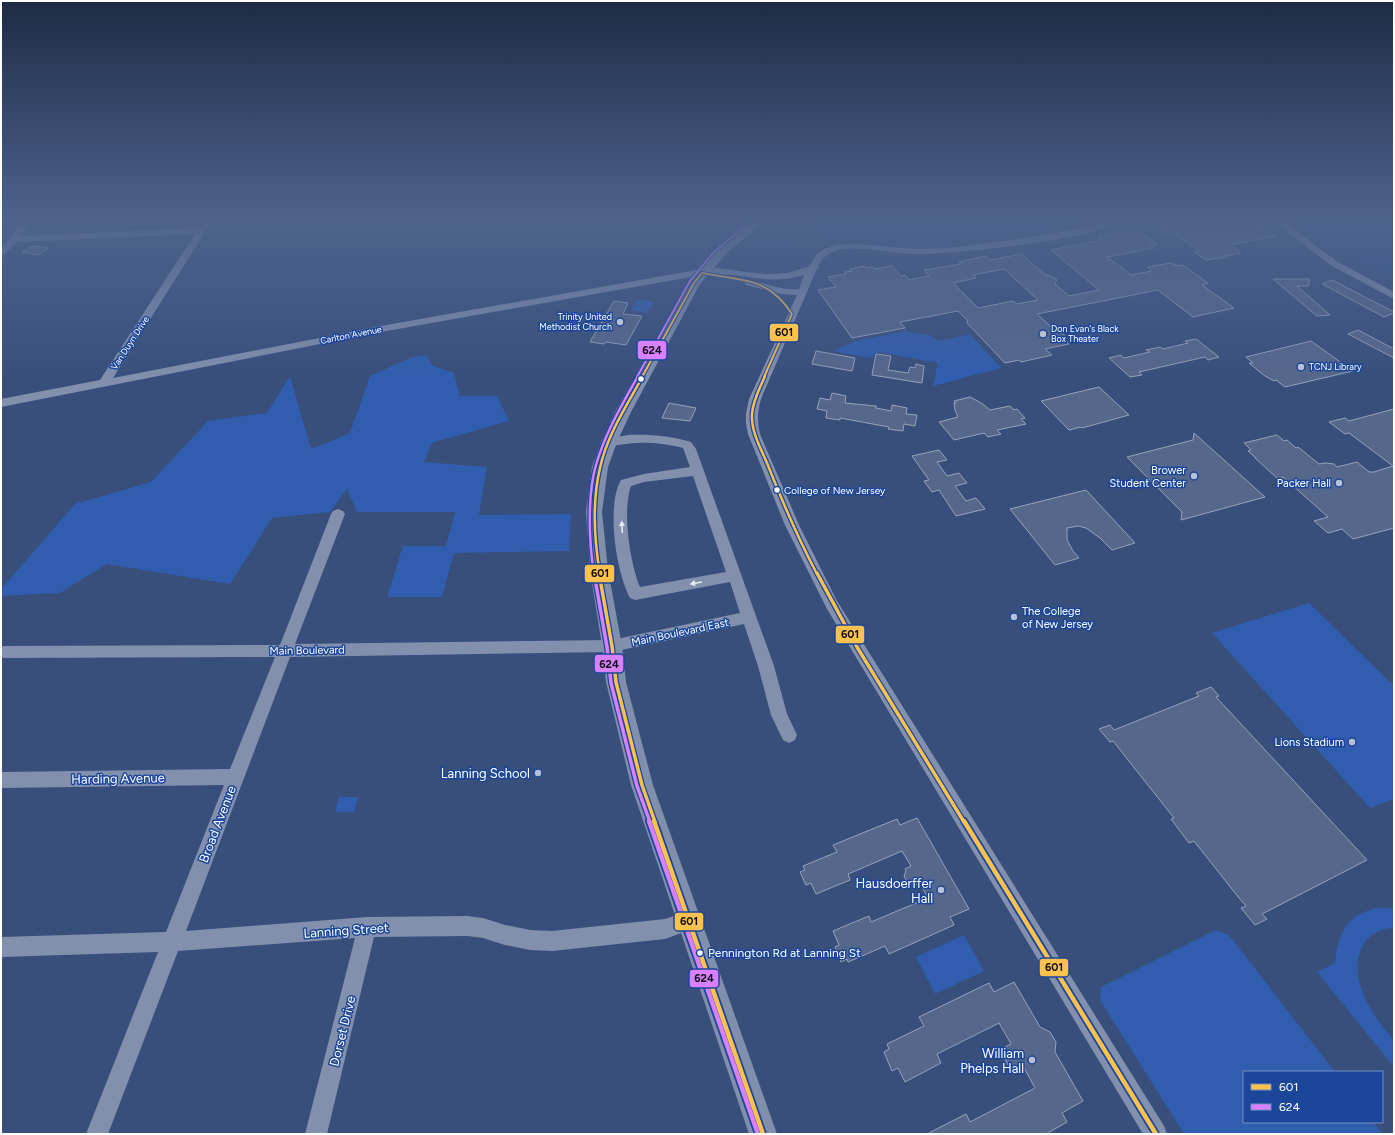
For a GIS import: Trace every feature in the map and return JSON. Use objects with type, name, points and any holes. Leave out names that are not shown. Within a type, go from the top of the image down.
[{"type":"main road","points":[[701,274],[694,283],[617,424],[600,467],[594,512],[599,570],[612,646],[616,682],[642,785],[763,1134]]},
{"type":"street","name":"Van Duyn Drive","points":[[104,383],[174,274]]},
{"type":"street","name":"Carlton Avenue","points":[[1,403],[381,329],[696,274]]},
{"type":"street","points":[[707,274],[751,283],[786,293],[804,288]]},
{"type":"street","name":"Carlton Avenue","points":[[737,274],[762,278],[785,277]]},
{"type":"street","points":[[785,277],[798,274]]},
{"type":"street","points":[[811,274],[753,404],[751,419],[754,434],[792,525],[819,580],[857,647],[1156,1134]]},
{"type":"street","points":[[1353,274],[1394,296]]},
{"type":"street","points":[[785,277],[793,279],[804,288]]},
{"type":"street","points":[[772,290],[788,306],[792,314]]},
{"type":"street","points":[[617,424],[627,432],[648,438],[687,445],[766,666],[779,715],[789,735]]},
{"type":"street","points":[[609,442],[626,438],[648,438]]},
{"type":"street","points":[[696,472],[644,478],[626,483],[622,494],[622,531],[628,574],[635,594],[734,576]]},
{"type":"street","name":"Broad Avenue","points":[[97,1134],[338,514]]},
{"type":"street","name":"Main Boulevard East","points":[[612,646],[748,617]]},
{"type":"street","name":"Main Boulevard","points":[[1,652],[285,651],[612,646]]},
{"type":"street","name":"Harding Avenue","points":[[1,780],[236,777]]},
{"type":"street","name":"Lanning Street","points":[[1,947],[172,942],[367,927],[467,926],[484,928],[505,936],[552,941],[665,928],[688,921]]},
{"type":"street","name":"Dorset Drive","points":[[316,1134],[367,927]]},
{"type":"shaded area","points":[[1387,274],[1394,274],[1394,277]]},
{"type":"shaded area","points":[[638,299],[655,302],[647,313],[631,310]]},
{"type":"shaded area","points":[[905,331],[930,335],[940,341],[970,334],[1001,368],[933,386],[938,363],[879,352],[870,358],[833,351],[856,341]]},
{"type":"shaded area","points":[[427,355],[433,366],[454,373],[460,396],[497,396],[509,421],[432,443],[424,462],[487,467],[479,515],[571,514],[569,551],[454,553],[442,597],[387,597],[403,546],[446,546],[455,512],[357,512],[347,489],[330,512],[272,518],[230,584],[107,564],[60,593],[1,596],[1,589],[75,504],[151,482],[208,421],[267,413],[290,376],[311,449],[350,433],[370,376],[412,357]]},
{"type":"shaded area","name":"Lions Stadium","points":[[1309,603],[1394,686],[1394,799],[1370,808],[1212,633]]},
{"type":"shaded area","points":[[339,797],[358,797],[354,812],[335,812]]},
{"type":"shaded area","points":[[1376,908],[1394,908],[1394,928],[1376,932],[1363,945],[1359,956],[1359,979],[1366,1001],[1378,1021],[1393,1040],[1394,1067],[1317,972],[1335,963],[1338,943],[1345,927],[1357,916]]},
{"type":"shaded area","points":[[1216,930],[1229,935],[1334,1071],[1243,1071],[1243,1123],[1374,1123],[1383,1134],[1184,1134],[1100,1000],[1101,987]]},
{"type":"shaded area","points":[[964,935],[984,971],[935,994],[916,957]]},
{"type":"building","points":[[846,274],[899,274],[901,276],[905,275],[909,280],[929,276],[927,274],[978,274],[973,275],[976,278],[953,283],[978,308],[1013,301],[1017,304],[1038,300],[1009,274],[1044,274],[1055,278],[1057,280],[1055,284],[1069,296],[1099,290],[1080,274],[1195,274],[1208,283],[1202,285],[1234,308],[1193,317],[1158,290],[1037,314],[1056,331],[1058,330],[1066,337],[1063,338],[1069,344],[1045,349],[1052,355],[1021,362],[1019,360],[1005,363],[967,323],[968,321],[958,311],[900,322],[905,328],[852,338],[818,290],[836,287],[828,277]]},
{"type":"building","points":[[1273,279],[1309,279],[1309,286],[1297,286],[1330,315],[1317,316]]},
{"type":"building","points":[[1332,280],[1394,313],[1384,317],[1322,284]]},
{"type":"building","name":"Trinity United Methodist Church","points":[[614,301],[628,303],[623,314],[642,316],[626,345],[606,342],[604,344],[590,342]]},
{"type":"building","points":[[1358,330],[1394,349],[1394,358],[1348,334]]},
{"type":"building","points":[[1196,339],[1219,357],[1208,360],[1205,357],[1139,372],[1142,375],[1130,377],[1109,358],[1121,355],[1124,358],[1150,352],[1146,350],[1160,347],[1163,349],[1188,343],[1185,341]]},
{"type":"building","name":"TCNJ Library","points":[[1311,341],[1353,371],[1285,387],[1276,380],[1274,381],[1265,376],[1249,363],[1253,363],[1246,357]]},
{"type":"building","points":[[816,351],[855,358],[852,371],[812,364]]},
{"type":"building","points":[[876,354],[891,356],[888,370],[908,373],[910,367],[915,368],[916,364],[924,366],[922,383],[872,375]]},
{"type":"building","points":[[1099,387],[1129,415],[1082,428],[1069,430],[1041,401]]},
{"type":"building","points":[[832,393],[846,396],[845,403],[876,406],[876,408],[891,411],[892,405],[907,408],[906,414],[917,415],[915,426],[904,424],[903,431],[840,418],[840,420],[826,418],[827,411],[817,409],[820,398],[830,400]]},
{"type":"building","points":[[970,397],[983,404],[990,410],[1010,406],[1014,410],[1017,409],[1025,418],[1021,419],[1026,424],[997,430],[1001,434],[988,437],[984,433],[954,440],[939,422],[958,417],[954,403],[956,403],[954,401]]},
{"type":"building","points":[[669,403],[696,408],[690,421],[662,418]]},
{"type":"building","name":"Packer Hall","points":[[1394,409],[1394,528],[1353,539],[1342,529],[1328,533],[1314,521],[1328,517],[1283,477],[1278,479],[1248,451],[1251,450],[1244,443],[1277,435],[1284,441],[1287,440],[1296,448],[1298,447],[1319,464],[1334,464],[1337,467],[1357,462],[1369,472],[1374,472],[1393,466],[1349,433],[1345,434],[1329,422],[1345,418],[1349,421]]},
{"type":"building","name":"Brower Student Center","points":[[1194,433],[1265,497],[1181,520],[1182,512],[1127,457],[1193,440]]},
{"type":"building","points":[[939,450],[947,460],[937,462],[947,476],[959,473],[967,483],[955,486],[966,501],[976,498],[985,509],[956,516],[939,490],[932,492],[924,481],[929,480],[912,456]]},
{"type":"building","points":[[1086,490],[1135,543],[1112,550],[1100,538],[1086,528],[1078,526],[1067,528],[1067,540],[1079,558],[1055,565],[1010,509]]},
{"type":"building","points":[[1211,687],[1219,696],[1216,697],[1367,860],[1262,914],[1267,919],[1255,925],[1241,908],[1246,906],[1194,841],[1189,843],[1171,819],[1174,818],[1113,741],[1110,742],[1099,729],[1110,725],[1114,730],[1199,696],[1196,693]]},
{"type":"building","name":"Hausdoerffer Hall","points":[[917,818],[969,909],[950,917],[954,925],[889,954],[885,946],[848,962],[847,959],[841,962],[835,947],[839,945],[833,931],[869,916],[871,922],[928,898],[920,883],[914,886],[912,883],[907,882],[904,876],[906,871],[905,869],[911,866],[902,851],[848,874],[850,880],[816,894],[811,883],[806,885],[800,872],[805,870],[803,866],[837,852],[833,845],[897,819],[900,825]]},
{"type":"building","name":"William Phelps Hall","points":[[1014,982],[1040,1027],[1050,1032],[1056,1042],[1055,1052],[1083,1101],[1062,1113],[1067,1122],[1046,1134],[927,1134],[966,1114],[970,1122],[1035,1088],[1023,1066],[1016,1070],[1014,1067],[1008,1065],[1004,1057],[1005,1051],[1003,1048],[1011,1044],[999,1023],[937,1054],[941,1063],[905,1082],[898,1068],[892,1071],[884,1052],[889,1049],[887,1044],[924,1026],[919,1017],[989,983],[994,992]]},
{"type":"transit line","name":"624","points":[[696,274],[690,281],[604,440],[595,466],[589,512],[594,571],[607,647],[611,683],[637,786],[758,1134]]},
{"type":"transit line","name":"601","points":[[701,274],[694,283],[623,412],[609,442],[600,467],[594,512],[599,570],[612,646],[616,682],[642,785],[763,1134]]},
{"type":"transit line","name":"601","points":[[707,274],[753,282],[764,286],[784,301],[792,314],[755,399],[752,414],[753,429],[777,489],[801,543],[857,647],[1156,1134]]},
{"type":"place","name":"Trinity United Methodist Church","points":[[620,322]]},
{"type":"place","name":"Don Evan's Black Box Theater","points":[[1043,334]]},
{"type":"place","name":"TCNJ Library","points":[[1301,367]]},
{"type":"place","name":"Brower Student Center","points":[[1194,476]]},
{"type":"place","name":"Packer Hall","points":[[1339,483]]},
{"type":"place","name":"College of New Jersey","points":[[777,490]]},
{"type":"place","name":"The College of New Jersey","points":[[1014,617]]},
{"type":"place","name":"Lions Stadium","points":[[1352,742]]},
{"type":"place","name":"Lanning School","points":[[538,773]]},
{"type":"place","name":"Hausdoerffer Hall","points":[[941,890]]},
{"type":"place","name":"Pennington Rd at Lanning St","points":[[700,953]]},
{"type":"place","name":"William Phelps Hall","points":[[1032,1060]]}]
